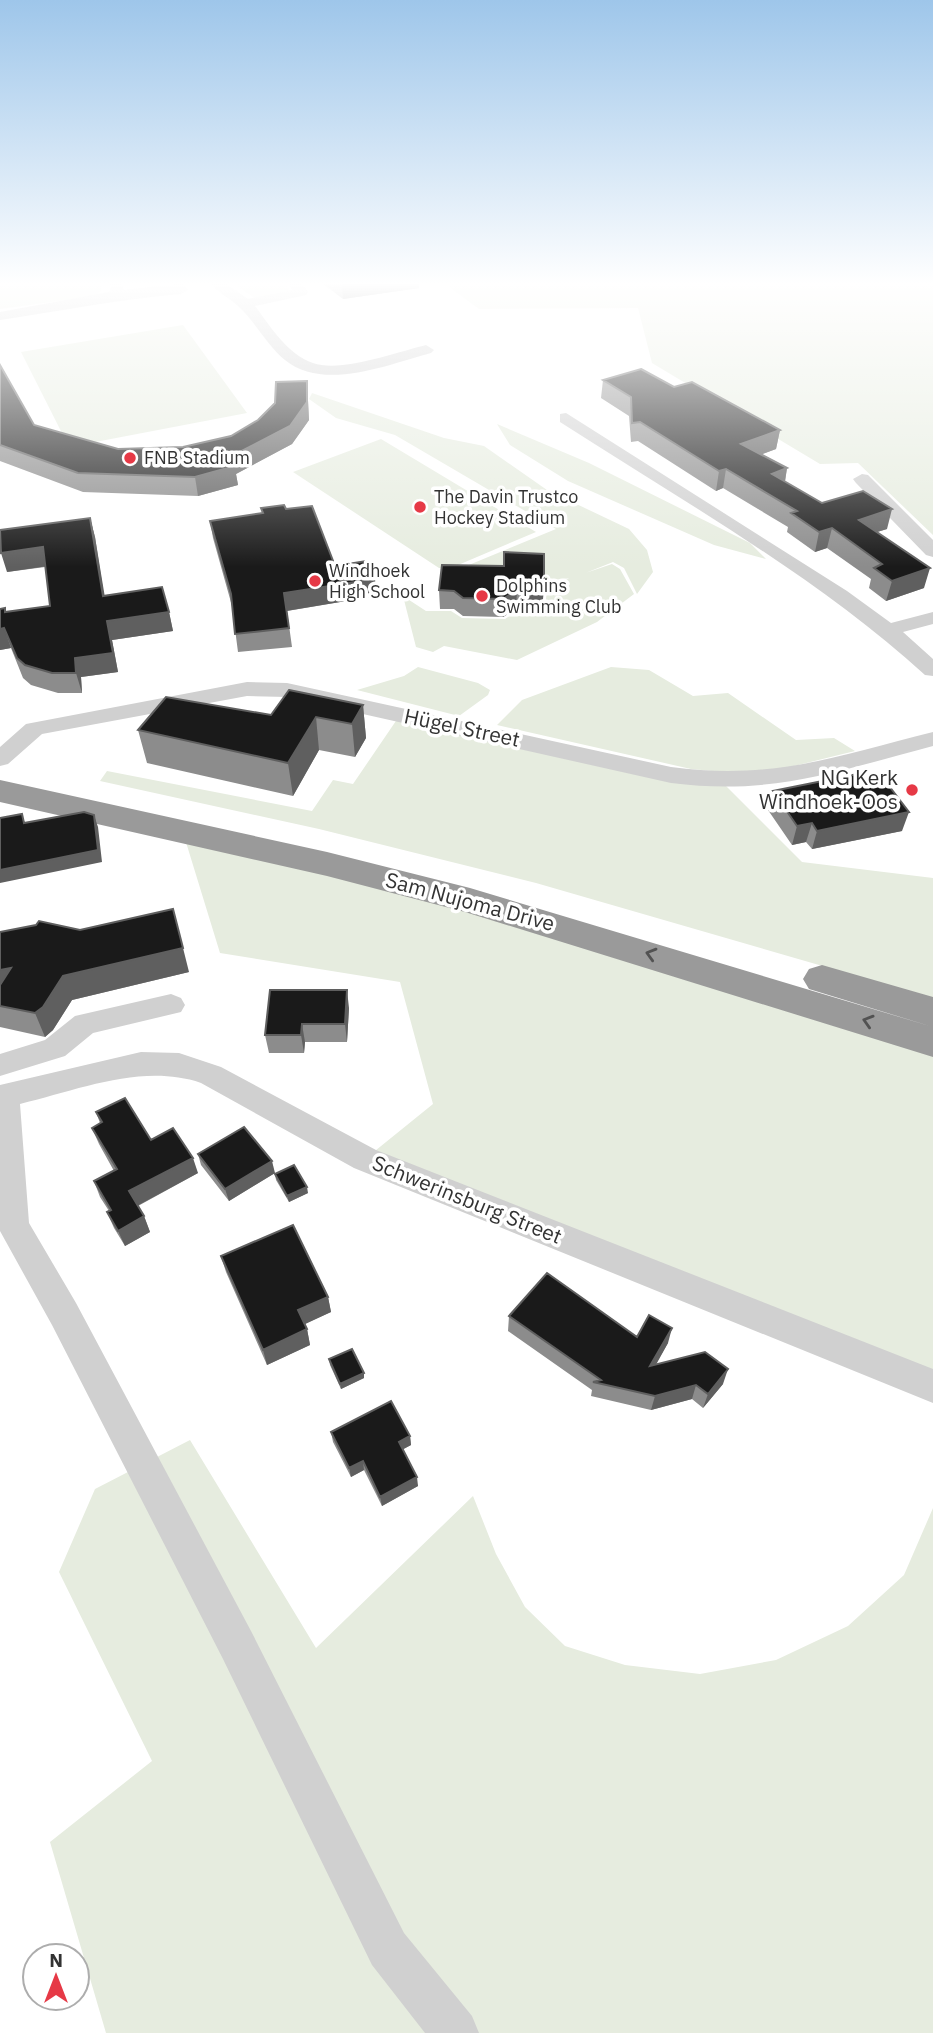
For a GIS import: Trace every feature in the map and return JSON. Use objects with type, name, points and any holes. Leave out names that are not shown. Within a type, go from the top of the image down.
[{"type":"highway","name":"Sam Nujoma Drive","points":[[0,767],[509,886],[933,1012]]},
{"type":"highway","name":"Sam Nujoma Drive","points":[[0,790],[327,864],[470,901],[933,1042]]},
{"type":"street","points":[[566,418],[888,630],[933,670]]},
{"type":"street","points":[[862,479],[933,551]]},
{"type":"street","points":[[888,630],[933,618]]},
{"type":"street","name":"Hügel Street","points":[[0,759],[34,729],[144,706],[260,688],[287,690],[671,775],[722,782],[762,782],[813,772],[933,739]]},
{"type":"street","points":[[171,1005],[85,1024],[2,1086],[13,1225],[64,1314],[237,1645],[388,1950],[455,2033]]},
{"type":"street","name":"Schwerinsburg Street","points":[[2,1086],[141,1063],[179,1064],[211,1075],[365,1159],[933,1386]]},
{"type":"shaded area","points":[[34,378],[221,378],[247,413],[69,447]]},
{"type":"shaded area","points":[[677,378],[933,378],[933,535],[858,463],[820,464]]},
{"type":"shaded area","points":[[312,393],[444,438],[484,446],[547,490],[629,529],[647,550],[653,572],[637,594],[624,568],[613,562],[573,578],[552,580],[543,585],[447,574],[556,529],[395,435],[336,418],[309,399]]},
{"type":"shaded area","points":[[497,424],[589,463],[750,543],[766,559],[714,545],[568,481],[510,445]]},
{"type":"shaded area","name":"The Davin Trustco Hockey Stadium","points":[[381,439],[536,532],[451,568],[439,568],[293,472]]},
{"type":"shaded area","points":[[612,564],[620,569],[634,594],[597,622],[517,660],[444,646],[433,652],[416,647],[403,596],[426,611],[451,611],[462,618],[505,619],[517,611],[530,610],[546,600],[547,586]]},
{"type":"shaded area","points":[[418,667],[478,683],[490,690],[488,695],[459,716],[357,690],[404,676]]},
{"type":"shaded area","points":[[611,667],[649,670],[693,696],[728,693],[796,740],[834,738],[855,751],[786,768],[744,774],[691,769],[497,725],[522,700]]},
{"type":"shaded area","points":[[400,715],[722,782],[802,862],[933,878],[933,998],[536,883],[319,829],[100,781],[107,771],[312,811],[333,780],[353,784]]},
{"type":"shaded area","points":[[185,839],[449,902],[933,1042],[933,1380],[365,1159],[433,1104],[400,982],[220,953]]},
{"type":"shaded area","points":[[190,1440],[316,1648],[473,1496],[496,1554],[525,1607],[565,1646],[625,1665],[700,1674],[776,1660],[848,1626],[904,1575],[933,1508],[933,2033],[106,2033],[91,1982],[91,1942],[79,1942],[50,1842],[152,1761],[59,1572],[95,1489]]},
{"type":"building","points":[[0,378],[7,378],[34,425],[118,449],[183,447],[231,436],[258,420],[275,403],[276,382],[307,381],[307,402],[290,426],[226,459],[235,466],[195,477],[78,473],[0,445]]},
{"type":"building","points":[[657,378],[674,387],[692,382],[780,430],[741,444],[787,468],[772,474],[822,503],[863,491],[892,509],[859,520],[930,568],[892,581],[874,568],[882,564],[832,528],[819,532],[791,513],[797,511],[726,469],[719,471],[640,422],[632,423],[631,397],[603,380]]},
{"type":"building","points":[[284,505],[286,509],[312,506],[335,566],[366,561],[375,579],[284,593],[289,628],[235,634],[231,594],[210,521],[263,513],[261,508]]},
{"type":"building","points":[[90,518],[103,596],[162,587],[169,612],[107,621],[113,653],[75,658],[76,673],[52,673],[25,665],[17,658],[4,628],[0,629],[0,609],[5,608],[5,612],[50,606],[43,547],[1,553],[0,530]]},
{"type":"building","points":[[504,552],[544,554],[544,581],[528,589],[517,590],[503,599],[463,598],[454,591],[439,590],[442,565],[504,566]]},
{"type":"building","points":[[289,690],[363,705],[352,724],[316,717],[288,763],[138,730],[166,697],[271,715]]},
{"type":"building","points":[[857,774],[867,786],[886,782],[909,812],[817,831],[812,823],[797,826],[773,791]]},
{"type":"building","points":[[84,812],[94,815],[98,850],[0,870],[0,818],[22,814],[24,823]]},
{"type":"building","points":[[173,909],[183,948],[63,976],[43,1007],[35,1013],[0,1006],[0,985],[11,968],[0,970],[0,932],[36,925],[39,921],[80,930]]},
{"type":"building","points":[[270,990],[347,990],[345,1024],[302,1024],[301,1035],[265,1035]]},
{"type":"building","points":[[125,1098],[151,1140],[173,1128],[193,1158],[129,1191],[144,1216],[118,1231],[107,1212],[111,1210],[94,1181],[117,1169],[92,1128],[102,1122],[96,1112]]},
{"type":"building","points":[[244,1127],[272,1161],[225,1189],[198,1154]]},
{"type":"building","points":[[294,1165],[307,1187],[287,1196],[275,1174]]},
{"type":"building","points":[[293,1225],[328,1297],[298,1310],[307,1329],[263,1350],[221,1256]]},
{"type":"building","points":[[547,1273],[637,1337],[649,1315],[672,1328],[650,1366],[705,1352],[728,1369],[708,1394],[696,1385],[655,1396],[593,1382],[601,1380],[509,1316]]},
{"type":"building","points":[[352,1349],[364,1373],[340,1384],[329,1359]]},
{"type":"building","points":[[391,1401],[410,1436],[399,1442],[417,1477],[380,1497],[363,1461],[349,1468],[331,1432]]},
{"type":"place","name":"FNB Stadium","points":[[130,458]]},
{"type":"place","name":"The Davin Trustco Hockey Stadium","points":[[420,507]]},
{"type":"place","name":"Windhoek High School","points":[[315,581]]},
{"type":"place","name":"Dolphins Swimming Club","points":[[482,596]]},
{"type":"place","name":"NG Kerk Windhoek-Oos","points":[[912,790]]}]
